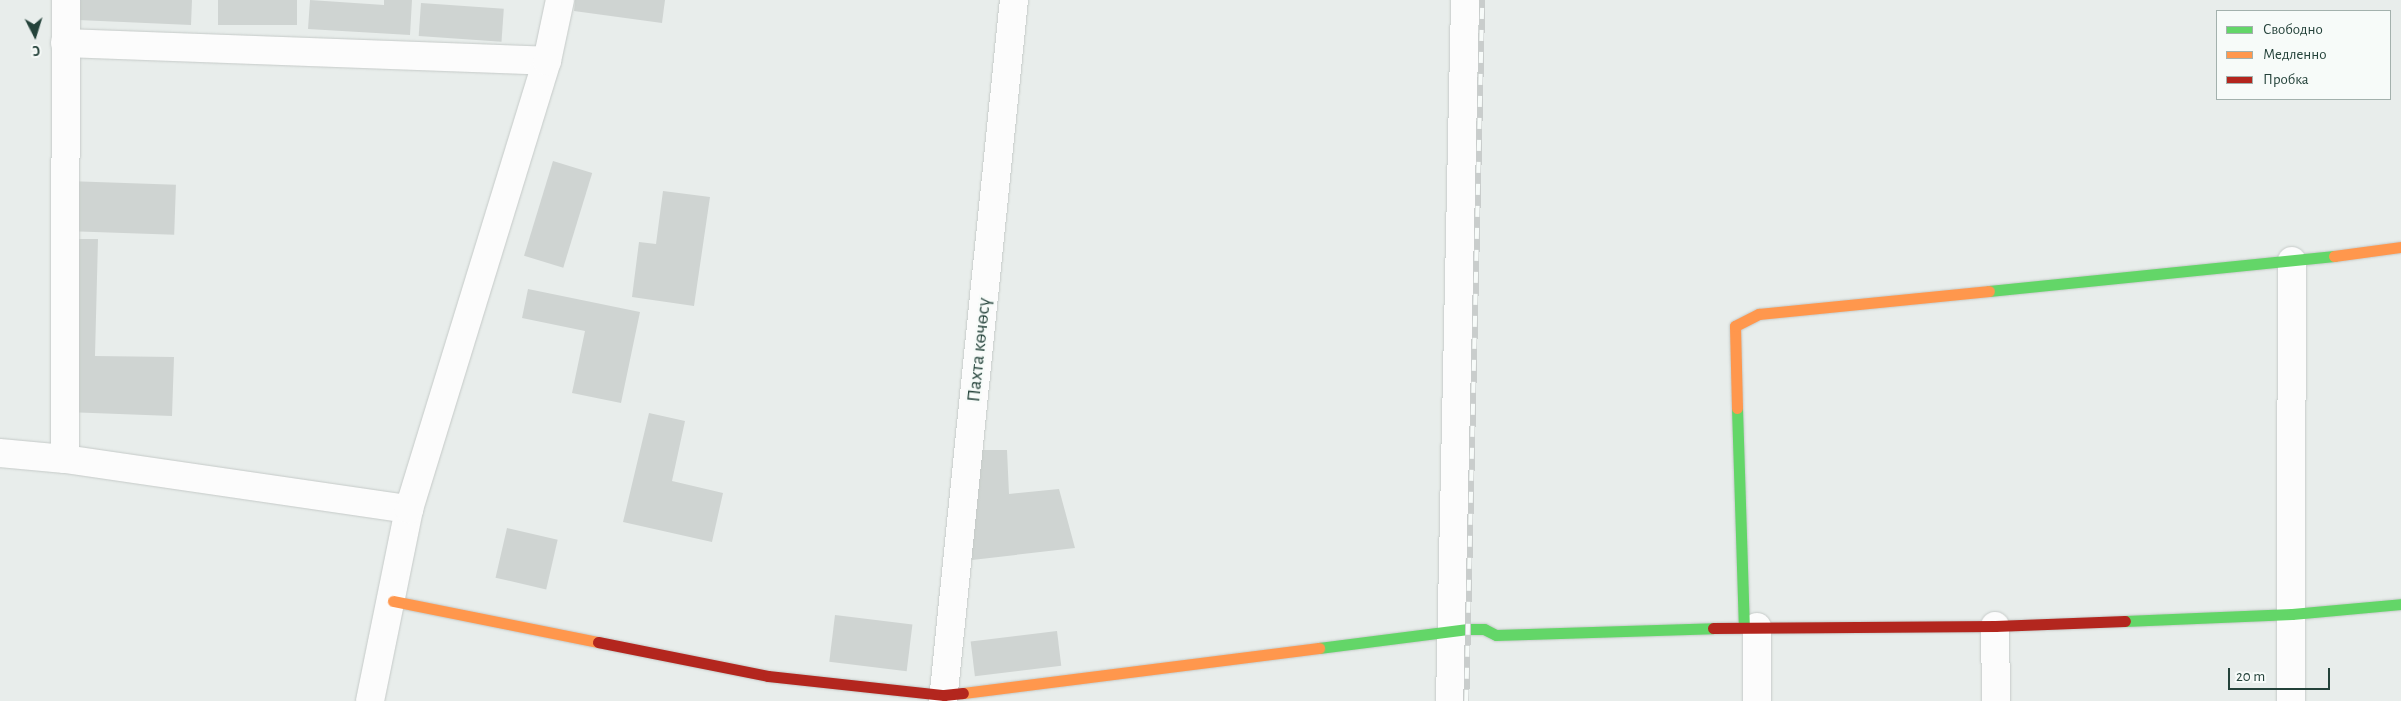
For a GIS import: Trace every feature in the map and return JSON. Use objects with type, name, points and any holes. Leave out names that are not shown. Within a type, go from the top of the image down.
[{"type":"street","points":[[66,0],[66,459]]},
{"type":"street","points":[[370,701],[393,600],[410,509],[547,61],[560,0]]},
{"type":"street","name":"Пахта көчөсү","points":[[944,698],[1014,0]]},
{"type":"street","points":[[1450,701],[1465,0]]},
{"type":"street","points":[[65,42],[547,61]]},
{"type":"street","points":[[1757,701],[1751,627],[1735,326],[1759,314],[2292,261],[2401,247]]},
{"type":"street","points":[[2291,701],[2292,261]]},
{"type":"street","points":[[0,453],[66,459],[410,509]]},
{"type":"street","points":[[393,600],[768,676],[944,698],[1451,631],[1484,629],[1496,636],[1751,627],[1995,626],[2292,614],[2401,604]]},
{"type":"street","points":[[1995,626],[1996,701]]},
{"type":"building","points":[[79,0],[192,0],[191,25],[78,20]]},
{"type":"building","points":[[218,0],[297,0],[297,25],[218,25]]},
{"type":"building","points":[[310,0],[384,5],[384,0],[412,0],[410,35],[308,29]]},
{"type":"building","points":[[575,0],[665,0],[662,23],[574,11]]},
{"type":"building","points":[[421,3],[504,9],[501,42],[419,36]]},
{"type":"building","points":[[553,161],[592,173],[563,268],[524,256]]},
{"type":"building","points":[[67,181],[176,185],[174,235],[65,231]]},
{"type":"building","points":[[663,191],[710,197],[694,306],[632,297],[639,242],[656,244]]},
{"type":"building","points":[[70,239],[98,239],[95,356],[174,357],[172,416],[66,412]]},
{"type":"building","points":[[528,289],[640,312],[621,403],[572,393],[585,331],[522,318]]},
{"type":"building","points":[[649,413],[685,421],[672,481],[723,493],[712,542],[623,522]]},
{"type":"building","points":[[971,450],[1007,450],[1009,494],[1059,489],[1075,548],[972,560]]},
{"type":"building","points":[[507,528],[558,540],[546,589],[496,578]]},
{"type":"building","points":[[835,615],[912,625],[907,671],[829,662]]},
{"type":"building","points":[[1057,631],[1061,666],[975,676],[971,642]]},
{"type":"railway","points":[[1466,701],[1482,0]]},
{"type":"traffic: fast","points":[[1989,291],[2334,256]]},
{"type":"traffic: fast","points":[[1737,408],[1744,627]]},
{"type":"traffic: fast","points":[[2125,621],[2292,614],[2401,604]]},
{"type":"traffic: fast","points":[[1319,648],[1468,629],[1484,629],[1496,635],[1713,628]]},
{"type":"traffic: slow","points":[[2334,256],[2401,247]]},
{"type":"traffic: slow","points":[[1737,408],[1735,326],[1759,314],[1989,291]]},
{"type":"traffic: slow","points":[[393,601],[598,642]]},
{"type":"traffic: slow","points":[[963,693],[1319,648]]},
{"type":"traffic: jam","points":[[1713,628],[1995,626],[2125,621]]},
{"type":"traffic: jam","points":[[598,642],[768,676],[944,695],[963,693]]}]
